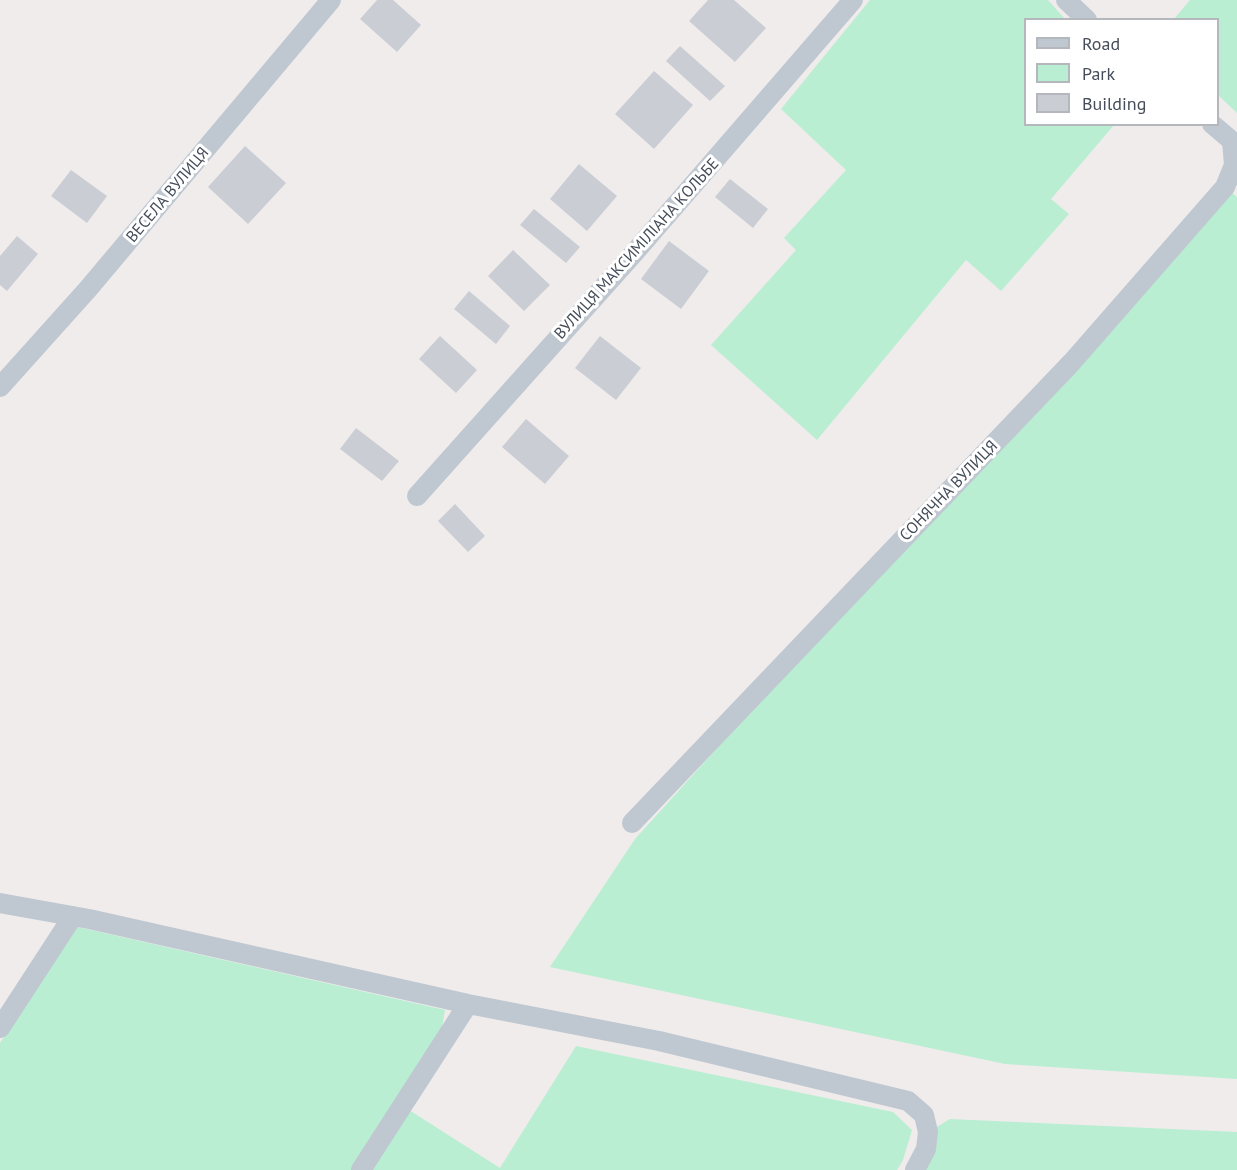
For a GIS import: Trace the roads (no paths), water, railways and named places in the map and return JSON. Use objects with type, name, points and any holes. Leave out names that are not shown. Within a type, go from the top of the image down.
[{"type":"street","name":"ВЕСЕЛА ВУЛИЦЯ","points":[[0,387],[88,289],[331,0]]},
{"type":"street","name":"ВУЛИЦЯ МАКСИМІЛІАНА КОЛЬБЕ","points":[[417,496],[636,252],[853,0]]},
{"type":"street","points":[[1066,0],[1085,18]]},
{"type":"street","name":"СОНЯЧНА ВУЛИЦЯ","points":[[632,823],[1072,362],[1227,186],[1234,165],[1232,141],[1214,126]]},
{"type":"street","points":[[0,903],[73,915],[468,1004],[659,1041],[908,1101],[924,1115],[928,1132],[926,1149],[915,1170]]},
{"type":"street","points":[[0,1028],[73,915]]},
{"type":"street","points":[[361,1170],[468,1004]]}]
